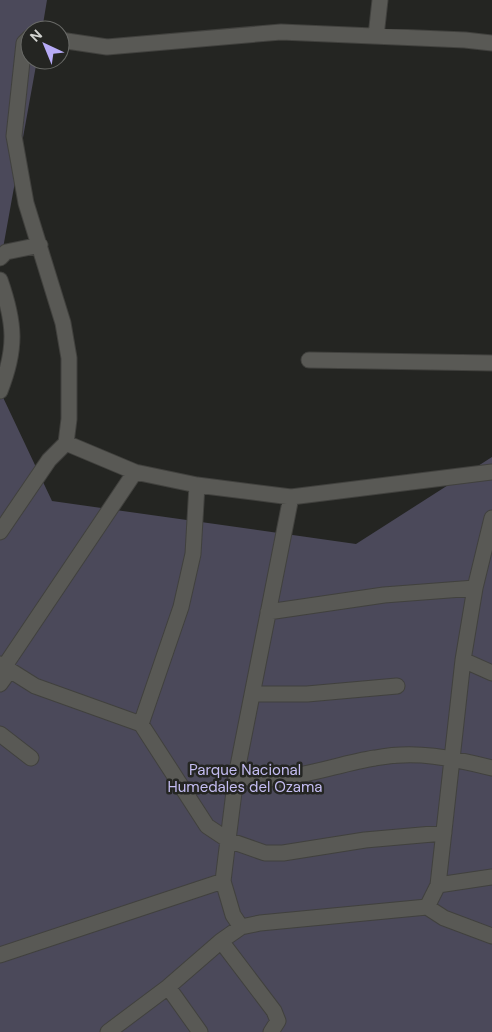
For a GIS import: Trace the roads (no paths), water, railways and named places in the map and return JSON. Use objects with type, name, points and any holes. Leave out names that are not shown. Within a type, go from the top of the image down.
[{"type":"street","points":[[376,36],[380,0]]},
{"type":"street","points":[[70,41],[107,47],[280,32],[492,43]]},
{"type":"street","points":[[0,532],[48,460],[66,443],[69,419],[69,358],[63,323],[26,203],[14,136],[21,70]]},
{"type":"street","points":[[0,258],[6,252],[40,245]]},
{"type":"street","points":[[0,280],[9,305],[14,339],[6,375],[0,391]]},
{"type":"street","points":[[309,360],[492,364]]},
{"type":"street","points":[[66,443],[135,472],[197,485],[290,497],[492,472]]},
{"type":"street","points":[[0,684],[5,667],[135,472]]},
{"type":"street","points":[[141,724],[182,606],[193,554],[197,485]]},
{"type":"street","points":[[241,927],[233,915],[223,881],[236,776],[290,497]]},
{"type":"street","points":[[427,907],[438,884],[463,660],[476,588],[492,518]]},
{"type":"street","points":[[268,612],[384,595],[476,588]]},
{"type":"street","points":[[463,660],[492,673]]},
{"type":"street","points":[[5,667],[36,686],[141,724],[207,826],[228,840],[265,852],[282,853],[366,840],[444,833]]},
{"type":"street","points":[[253,694],[307,694],[398,686]]},
{"type":"street","points":[[0,734],[31,758]]},
{"type":"street","points":[[236,776],[269,781],[377,757],[416,753],[452,758],[492,768]]},
{"type":"street","points":[[438,884],[492,877]]},
{"type":"street","points":[[0,956],[223,881]]},
{"type":"street","points":[[108,1032],[168,987],[221,941],[241,927],[260,923],[427,907],[444,918],[492,936]]},
{"type":"street","points":[[221,941],[274,1011],[278,1021],[271,1032]]},
{"type":"street","points":[[168,987],[200,1032]]},
{"type":"park label","name":"Parque Nacional Humedales del Ozama","points":[[245,778]]}]
